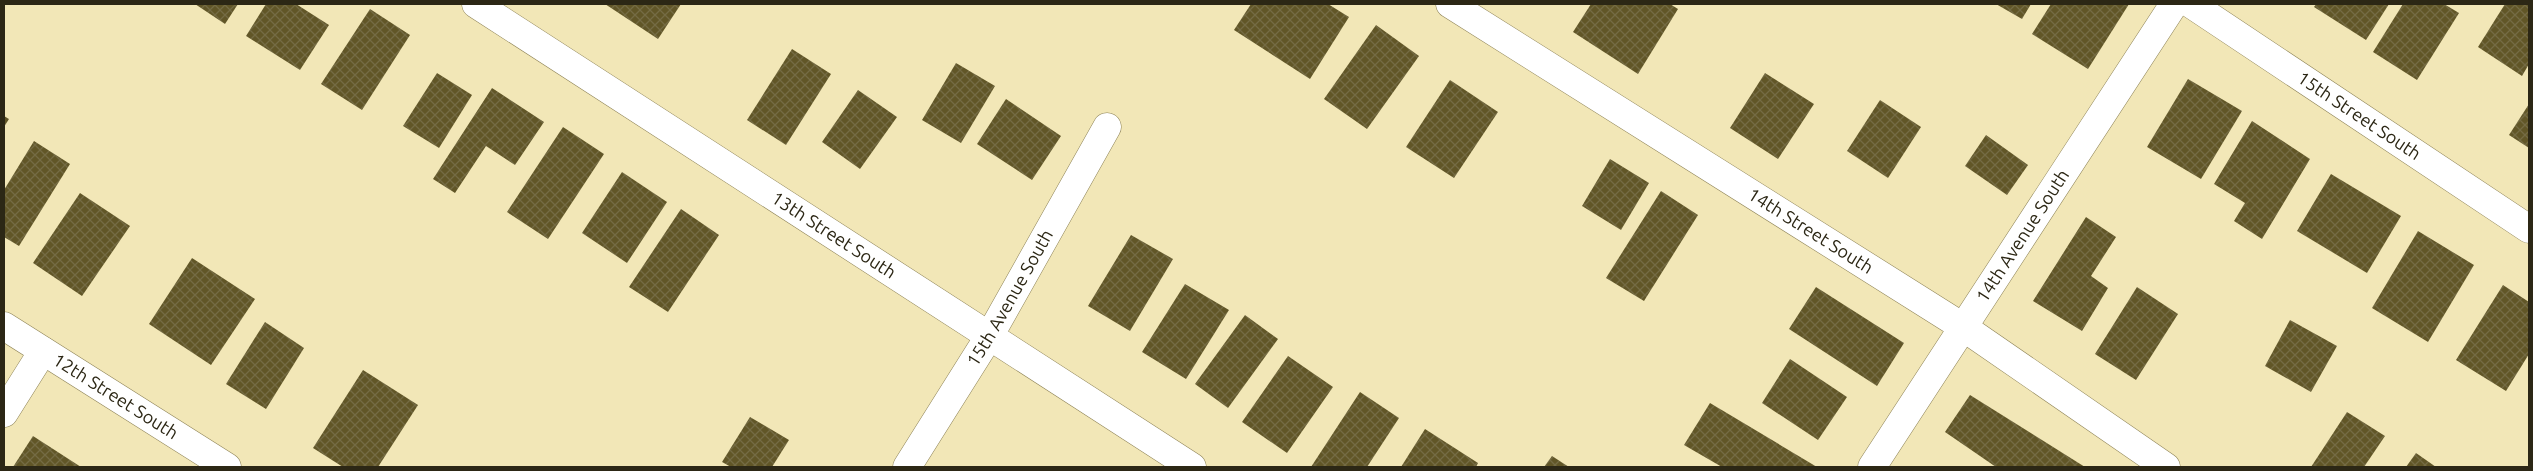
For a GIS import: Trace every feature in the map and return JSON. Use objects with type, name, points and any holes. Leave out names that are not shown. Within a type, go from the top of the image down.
[{"type":"street","name":"13th Street South","points":[[476,4],[1192,467]]},
{"type":"street","name":"14th Street South","points":[[1450,4],[1963,327],[2166,467]]},
{"type":"street","name":"14th Avenue South","points":[[1872,467],[2174,4]]},
{"type":"street","name":"15th Street South","points":[[2191,4],[2529,229]]},
{"type":"street","name":"15th Avenue South","points":[[907,467],[990,335],[1107,127]]},
{"type":"street","name":"12th Street South","points":[[4,326],[227,467]]},
{"type":"street","points":[[4,412],[43,351]]},
{"type":"building","points":[[195,4],[238,4],[225,24]]},
{"type":"building","points":[[266,4],[296,4],[329,25],[300,70],[246,36]]},
{"type":"building","points":[[605,4],[681,4],[658,39]]},
{"type":"building","points":[[1251,4],[1328,4],[1349,17],[1310,79],[1234,30]]},
{"type":"building","points":[[1591,4],[1670,4],[1678,9],[1638,74],[1573,32]]},
{"type":"building","points":[[1996,4],[2031,4],[2022,19]]},
{"type":"building","points":[[2051,4],[2129,4],[2088,69],[2032,34]]},
{"type":"building","points":[[2316,4],[2389,4],[2366,40],[2314,7]]},
{"type":"building","points":[[2403,4],[2444,4],[2459,13],[2417,80],[2373,52]]},
{"type":"building","points":[[2505,4],[2529,4],[2529,64],[2522,76],[2478,47]]},
{"type":"building","points":[[370,9],[410,35],[362,110],[321,84]]},
{"type":"building","points":[[1376,25],[1419,56],[1367,129],[1324,99]]},
{"type":"building","points":[[792,49],[831,74],[786,145],[747,120]]},
{"type":"building","points":[[956,63],[995,86],[961,143],[922,120]]},
{"type":"building","points":[[437,73],[472,95],[439,148],[403,126]]},
{"type":"building","points":[[1765,73],[1814,104],[1778,159],[1730,128]]},
{"type":"building","points":[[2188,79],[2242,111],[2201,179],[2147,147]]},
{"type":"building","points":[[1450,80],[1498,112],[1454,178],[1406,147]]},
{"type":"building","points":[[492,88],[544,122],[515,165],[486,146],[455,193],[433,179]]},
{"type":"building","points":[[858,90],[897,117],[860,169],[822,142]]},
{"type":"building","points":[[1006,99],[1061,136],[1032,180],[977,144]]},
{"type":"building","points":[[1880,100],[1921,127],[1888,178],[1847,151]]},
{"type":"building","points":[[2529,104],[2529,148],[2509,135]]},
{"type":"building","points":[[4,116],[9,119],[4,127]]},
{"type":"building","points":[[2252,121],[2310,159],[2262,239],[2234,221],[2245,203],[2214,184]]},
{"type":"building","points":[[563,127],[604,154],[548,239],[507,212]]},
{"type":"building","points":[[1986,135],[2028,165],[2007,195],[1965,166]]},
{"type":"building","points":[[34,141],[70,164],[19,246],[4,237],[4,190]]},
{"type":"building","points":[[1610,159],[1649,183],[1621,230],[1582,206]]},
{"type":"building","points":[[622,172],[667,202],[627,263],[582,233]]},
{"type":"building","points":[[2331,174],[2401,216],[2367,273],[2297,231]]},
{"type":"building","points":[[1661,191],[1698,215],[1644,301],[1606,278]]},
{"type":"building","points":[[80,193],[130,226],[82,296],[33,263]]},
{"type":"building","points":[[681,209],[719,235],[668,312],[629,287]]},
{"type":"building","points":[[2086,217],[2116,237],[2091,276],[2108,288],[2082,331],[2033,301]]},
{"type":"building","points":[[2418,231],[2474,265],[2428,342],[2372,308]]},
{"type":"building","points":[[1131,235],[1173,259],[1130,331],[1088,306]]},
{"type":"building","points":[[192,258],[255,299],[211,365],[149,324]]},
{"type":"building","points":[[1185,284],[1229,310],[1186,379],[1142,352]]},
{"type":"building","points":[[2503,285],[2529,302],[2529,354],[2506,391],[2456,360]]},
{"type":"building","points":[[1816,287],[1904,343],[1877,386],[1789,329]]},
{"type":"building","points":[[2137,287],[2178,314],[2136,380],[2095,354]]},
{"type":"building","points":[[1245,315],[1278,339],[1228,408],[1195,384]]},
{"type":"building","points":[[2290,320],[2337,346],[2311,392],[2265,366]]},
{"type":"building","points":[[265,322],[304,348],[266,409],[226,384]]},
{"type":"building","points":[[1288,356],[1333,387],[1287,453],[1242,422]]},
{"type":"building","points":[[1790,359],[1847,397],[1818,440],[1762,403]]},
{"type":"building","points":[[363,370],[418,405],[378,467],[343,467],[313,448]]},
{"type":"building","points":[[1360,392],[1399,418],[1367,467],[1311,467]]},
{"type":"building","points":[[1970,395],[2085,467],[1996,467],[1945,432]]},
{"type":"building","points":[[1710,403],[1817,467],[1722,467],[1684,445]]},
{"type":"building","points":[[2347,412],[2385,436],[2364,467],[2311,467]]},
{"type":"building","points":[[750,417],[789,440],[772,467],[731,467],[722,462]]},
{"type":"building","points":[[1425,429],[1478,463],[1476,467],[1401,467]]},
{"type":"building","points":[[33,436],[81,467],[13,467]]},
{"type":"building","points":[[2416,453],[2436,467],[2406,467]]},
{"type":"building","points":[[1552,456],[1569,467],[1544,467]]}]
